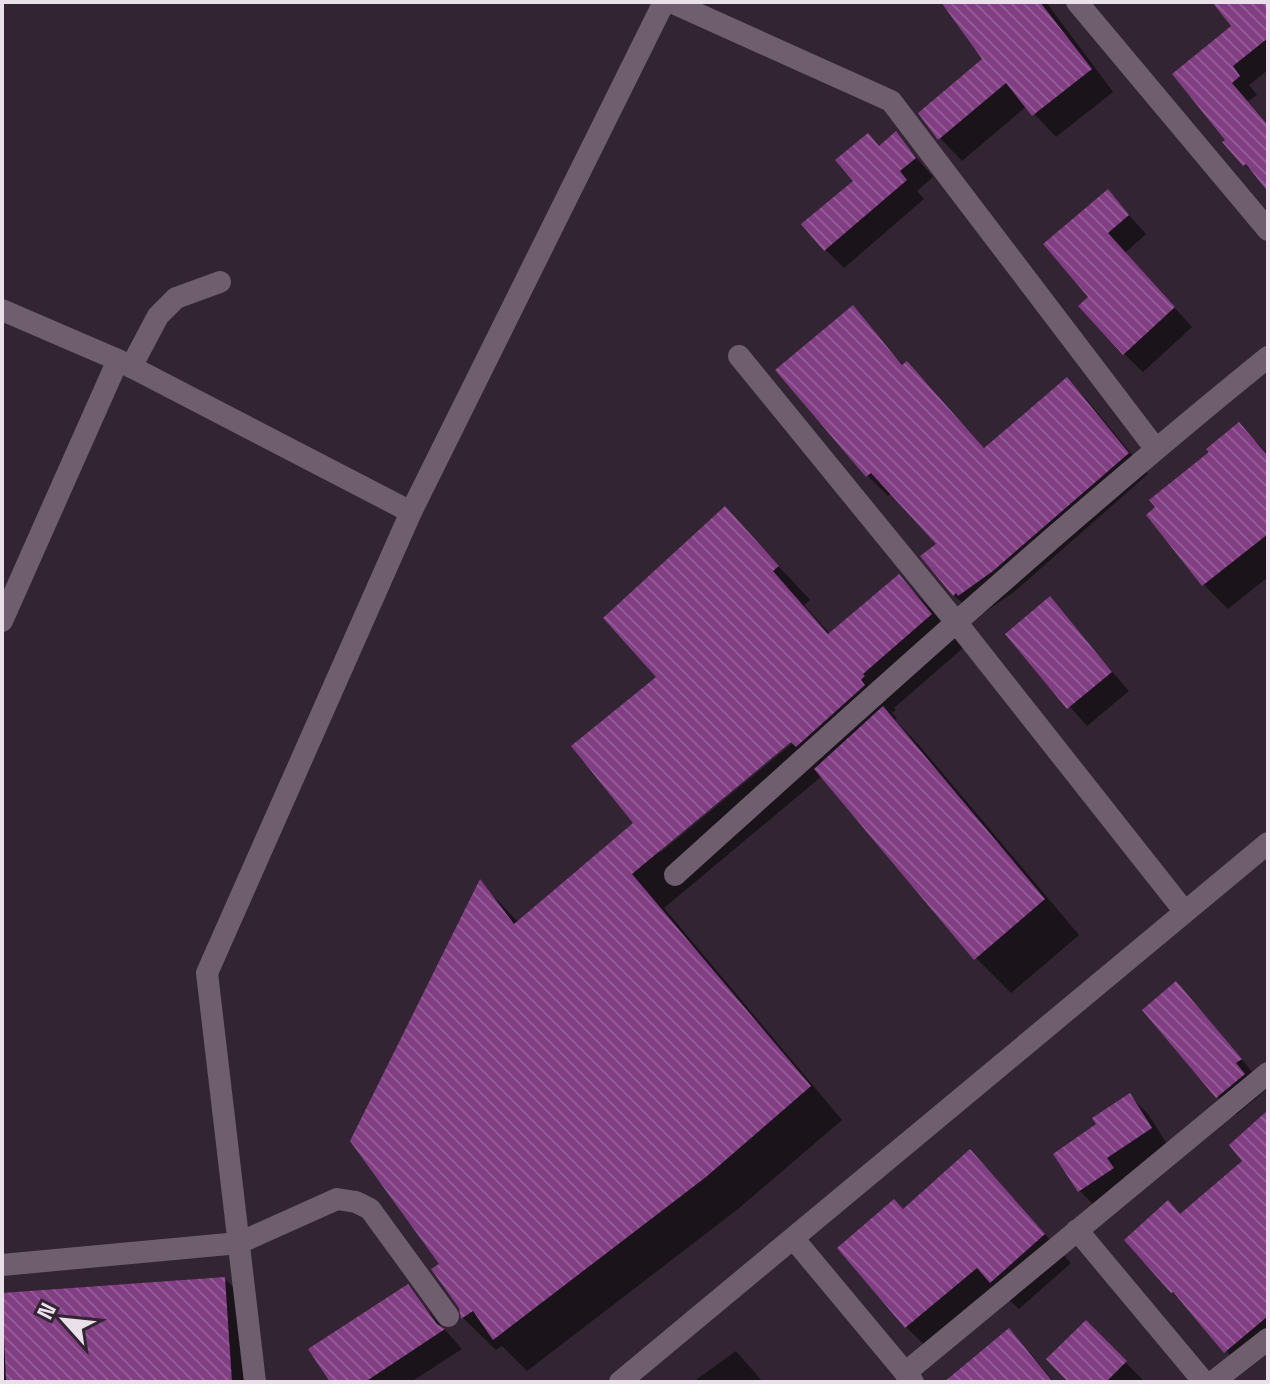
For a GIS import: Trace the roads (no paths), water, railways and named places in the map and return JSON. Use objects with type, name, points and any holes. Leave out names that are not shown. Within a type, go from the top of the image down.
[{"type":"street","points":[[255,1382],[207,973],[411,512],[664,2]]},
{"type":"street","points":[[671,2],[891,101],[1155,448]]},
{"type":"street","points":[[1077,2],[1268,230]]},
{"type":"street","points":[[2,621],[125,364],[158,316],[176,298],[220,282]]},
{"type":"street","points":[[2,310],[125,364],[411,512]]},
{"type":"street","points":[[739,356],[956,622],[1185,912]]},
{"type":"street","points":[[675,875],[1155,448],[1268,357]]},
{"type":"street","points":[[620,1382],[1268,843]]},
{"type":"street","points":[[793,1238],[909,1377],[1077,1230],[1268,1073]]},
{"type":"street","points":[[2,1265],[239,1243],[337,1199],[356,1202],[370,1209],[448,1316]]},
{"type":"street","points":[[1077,1230],[1204,1382]]},
{"type":"street","points":[[1213,1382],[1268,1339]]}]
